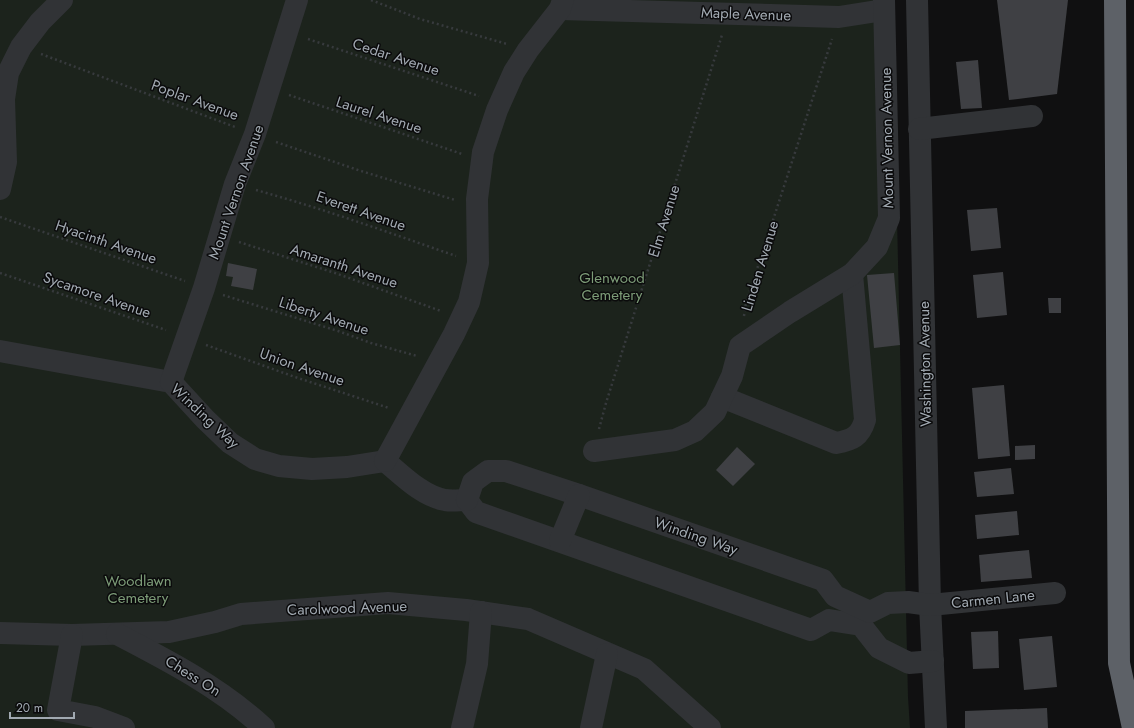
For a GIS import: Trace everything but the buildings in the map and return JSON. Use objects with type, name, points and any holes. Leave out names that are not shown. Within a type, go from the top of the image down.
[{"type":"highway","points":[[1115,0],[1119,663],[1133,728]]},
{"type":"street","points":[[0,188],[6,162],[4,99],[8,73],[21,47],[40,22],[62,0]]},
{"type":"street","name":"Mount Vernon Avenue","points":[[171,382],[204,288],[235,184],[255,134],[297,0]]},
{"type":"street","name":"Washington Avenue","points":[[917,0],[930,606],[936,728]]},
{"type":"street","points":[[561,4],[514,72],[500,104],[483,152],[477,199],[478,263],[469,302],[454,334],[385,461],[430,495],[445,500],[467,500],[476,512],[811,630],[829,620],[861,625],[878,648],[909,663],[933,662]]},
{"type":"street","name":"Maple Avenue","points":[[561,4],[729,14],[839,17],[884,5]]},
{"type":"street","name":"Mount Vernon Avenue","points":[[740,346],[790,312],[852,274],[877,247],[889,218],[884,5]]},
{"type":"street","points":[[919,129],[1032,116]]},
{"type":"street","points":[[722,397],[836,443],[854,438],[862,430],[865,420],[852,274]]},
{"type":"street","points":[[594,451],[675,440],[695,431],[715,412],[732,376],[740,346]]},
{"type":"street","name":"Winding Way","points":[[0,351],[171,382],[205,419],[230,443],[255,459],[279,466],[312,469],[347,467],[385,461]]},
{"type":"street","name":"Winding Way","points":[[467,500],[473,482],[488,471],[506,471],[580,495],[823,580],[835,596],[870,612],[888,603],[908,602],[930,606]]},
{"type":"street","points":[[560,541],[580,495]]},
{"type":"street","name":"Carmen Lane","points":[[930,606],[1055,593]]},
{"type":"street","points":[[829,620],[835,596]]},
{"type":"street","name":"Carolwood Avenue","points":[[0,633],[72,635],[169,632],[215,622],[242,614],[388,603],[481,612],[528,619],[644,669],[710,728]]},
{"type":"street","points":[[462,728],[477,664],[481,612]]},
{"type":"street","name":"Chess On","points":[[116,633],[167,659],[211,686],[246,711],[264,728]]},
{"type":"street","points":[[72,635],[58,710],[94,717],[124,728]]},
{"type":"street","points":[[591,728],[607,654]]},
{"type":"path","points":[[370,0],[420,19],[528,50]]},
{"type":"path","name":"Elm Avenue","points":[[594,451],[606,403],[729,14]]},
{"type":"path","name":"Linden Avenue","points":[[740,346],[746,302],[839,17]]},
{"type":"path","name":"Cedar Avenue","points":[[286,34],[314,41],[500,104]]},
{"type":"path","name":"Poplar Avenue","points":[[21,47],[361,172],[477,206]]},
{"type":"path","name":"Laurel Avenue","points":[[269,89],[482,160]]},
{"type":"path","name":"Everett Avenue","points":[[235,184],[307,204],[478,263]]},
{"type":"path","name":"Hyacinth Avenue","points":[[0,217],[204,288]]},
{"type":"path","name":"Amaranth Avenue","points":[[220,235],[462,318]]},
{"type":"path","name":"Sycamore Avenue","points":[[0,273],[186,338]]},
{"type":"path","name":"Liberty Avenue","points":[[204,288],[371,343],[438,363]]},
{"type":"path","name":"Union Avenue","points":[[186,338],[295,377],[410,414]]},
{"type":"green space","name":"Glenwood Cemetery","points":[[0,0],[892,0],[908,697],[910,728],[0,728]]},
{"type":"park label","name":"Woodlawn Cemetery","points":[[138,590]]}]
